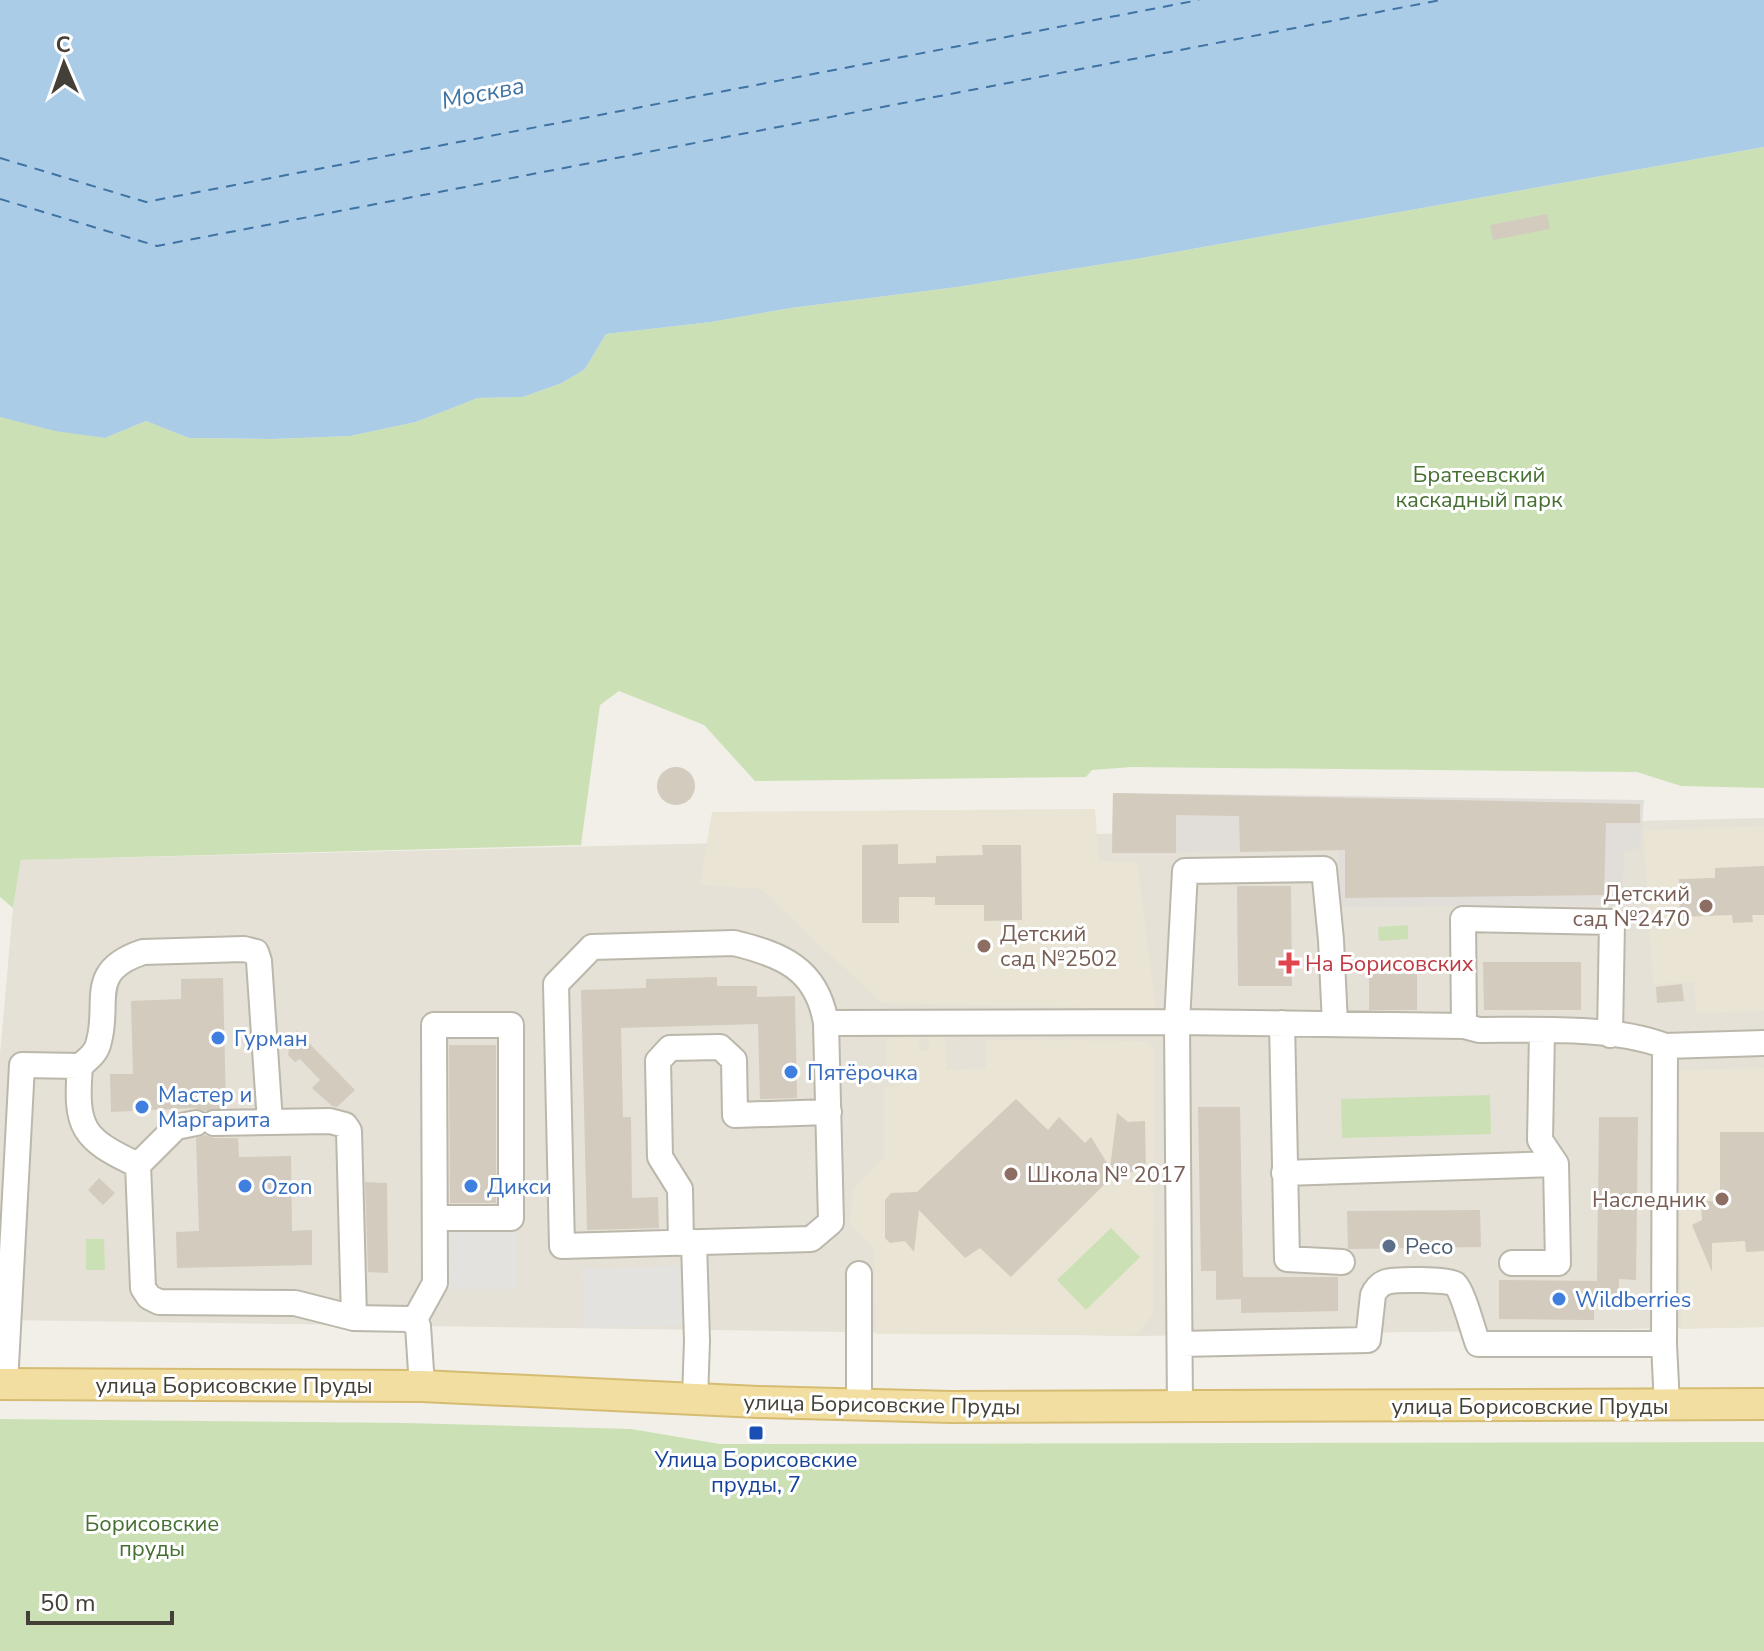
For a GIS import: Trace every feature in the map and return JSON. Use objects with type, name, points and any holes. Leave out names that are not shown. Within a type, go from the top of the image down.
[{"type":"main road","name":"улица Борисовские Пруды","points":[[3,1384],[422,1386],[859,1405],[1180,1408],[1764,1404]]},
{"type":"lane","points":[[1180,1408],[1177,1022],[1185,871],[1324,869],[1335,1024]]},
{"type":"lane","points":[[1464,1026],[1463,919],[1612,922],[1610,1035]]},
{"type":"lane","points":[[734,943],[765,950],[796,966],[811,981],[823,1001],[826,1023],[831,1222],[811,1239],[562,1246],[556,984],[592,947],[734,943]]},
{"type":"lane","points":[[138,1165],[108,1151],[90,1137],[81,1122],[78,1093],[80,1066],[95,1052],[100,1040],[101,991],[115,968],[128,957],[143,952],[244,949],[256,952],[270,1122]]},
{"type":"lane","points":[[826,1023],[1177,1022],[1464,1026],[1479,1030],[1610,1035],[1665,1046],[1764,1043]]},
{"type":"lane","points":[[1282,1023],[1287,1259],[1342,1262]]},
{"type":"lane","points":[[414,1321],[435,1283],[434,1025],[511,1025],[511,1218],[435,1218]]},
{"type":"lane","points":[[1512,1263],[1558,1263],[1556,1164],[1540,1140],[1542,1031]]},
{"type":"lane","points":[[1665,1046],[1664,1344],[1667,1405]]},
{"type":"lane","points":[[695,1399],[697,1341],[688,1243],[680,1189],[660,1157],[658,1061],[670,1048],[720,1047],[734,1060],[735,1115],[829,1112]]},
{"type":"lane","points":[[3,1384],[22,1065],[80,1066]]},
{"type":"lane","points":[[354,1318],[349,1131],[338,1122],[205,1123],[176,1127],[138,1165],[143,1288],[149,1297],[159,1302],[295,1303],[354,1318],[409,1319],[418,1326],[422,1386]]},
{"type":"lane","points":[[1284,1173],[1556,1164]]},
{"type":"lane","points":[[859,1274],[859,1405]]},
{"type":"lane","points":[[1180,1344],[1368,1340],[1376,1289],[1386,1282],[1444,1280],[1454,1282],[1462,1293],[1478,1344],[1664,1344]]},
{"type":"shaded area","points":[[1113,793],[1644,800],[1640,848],[1624,852],[1622,905],[1341,907],[1338,850],[1112,853]]},
{"type":"shaded area","name":"Детский сад №2502","points":[[1095,809],[1099,861],[1137,862],[1156,1009],[881,1003],[761,889],[700,885],[712,812]]},
{"type":"shaded area","points":[[1764,818],[1764,1327],[1135,1336],[0,1320],[0,1054],[13,908],[21,860]]},
{"type":"shaded area","name":"Детский сад №2470","points":[[1764,826],[1764,1011],[1696,1013],[1694,982],[1653,984],[1643,830]]},
{"type":"shaded area","name":"Школа № 2017","points":[[929,1030],[945,1030],[947,1070],[986,1068],[986,1040],[1147,1041],[1154,1049],[1153,1315],[1135,1335],[876,1334],[874,1247],[850,1224],[853,1190],[884,1157],[884,1087],[901,1086],[900,1070],[887,1070],[886,1038],[919,1037],[919,1050],[929,1051]]},
{"type":"shaded area","name":"Наследник","points":[[1764,1068],[1764,1327],[1681,1329],[1678,1070]]},
{"type":"shaded area","points":[[442,1225],[516,1225],[516,1289],[442,1289]]},
{"type":"shaded area","points":[[685,1266],[687,1325],[582,1328],[581,1269]]},
{"type":"green space","name":"Братеевский каскадный парк","points":[[1764,147],[1764,788],[1681,786],[1637,772],[1132,767],[1092,770],[1086,777],[755,781],[704,725],[619,691],[600,705],[581,845],[21,860],[13,908],[0,897],[0,417],[105,438],[146,421],[189,438],[350,436],[416,422],[478,398],[523,397],[562,383],[585,369],[606,334],[711,322],[1136,259]]},
{"type":"green space","points":[[1408,925],[1408,939],[1379,941],[1378,927]]},
{"type":"green space","points":[[1490,1095],[1491,1134],[1342,1138],[1341,1099]]},
{"type":"green space","points":[[1111,1228],[1140,1257],[1086,1310],[1057,1280]]},
{"type":"green space","points":[[86,1239],[104,1239],[105,1270],[86,1270]]},
{"type":"green space","name":"Борисовские пруды","points":[[0,1419],[407,1423],[631,1429],[720,1444],[1764,1442],[1764,1651],[0,1651]]},
{"type":"water","name":"Москва","points":[[0,0],[1764,0],[1764,147],[1136,259],[711,322],[606,334],[585,369],[562,383],[523,397],[478,398],[416,422],[350,436],[189,438],[146,421],[105,438],[55,431],[0,417]]},
{"type":"building","points":[[1547,214],[1550,229],[1493,240],[1490,225]]},
{"type":"building","points":[[676,767],[689,773],[695,786],[689,799],[676,805],[663,799],[657,786],[663,773]]},
{"type":"building","points":[[1113,793],[1640,804],[1640,823],[1606,823],[1604,895],[1345,898],[1345,850],[1240,852],[1239,816],[1176,815],[1176,853],[1112,853]]},
{"type":"building","points":[[898,844],[898,864],[936,863],[936,856],[983,855],[982,845],[1021,845],[1022,920],[984,921],[984,905],[935,905],[935,897],[899,897],[899,923],[862,923],[862,845]]},
{"type":"building","points":[[1764,866],[1764,915],[1752,915],[1753,922],[1733,923],[1732,915],[1680,917],[1679,879],[1715,878],[1715,868]]},
{"type":"building","points":[[1237,886],[1291,886],[1292,986],[1238,986]]},
{"type":"building","points":[[1483,962],[1581,962],[1581,1010],[1484,1010]]},
{"type":"building","points":[[1369,974],[1417,974],[1417,1010],[1369,1010]]},
{"type":"building","points":[[717,977],[717,986],[757,986],[757,997],[795,996],[797,1098],[760,1099],[758,1024],[621,1028],[623,1117],[631,1117],[632,1198],[658,1197],[659,1228],[587,1230],[581,990],[646,988],[646,979]]},
{"type":"building","points":[[223,978],[226,1108],[111,1112],[110,1074],[133,1074],[131,1001],[181,999],[181,979]]},
{"type":"building","points":[[1682,984],[1684,1001],[1657,1003],[1656,987]]},
{"type":"building","points":[[297,1031],[355,1090],[337,1107],[312,1088],[320,1080],[300,1059],[295,1062],[288,1055],[289,1050],[284,1044]]},
{"type":"building","points":[[449,1045],[496,1045],[496,1203],[450,1203]]},
{"type":"building","points":[[1016,1099],[1048,1130],[1059,1117],[1085,1143],[1091,1137],[1110,1168],[1117,1113],[1128,1122],[1145,1121],[1146,1171],[1112,1173],[1114,1175],[1011,1277],[980,1248],[965,1258],[919,1210],[914,1252],[905,1241],[890,1243],[885,1238],[885,1200],[891,1193],[917,1192]]},
{"type":"building","points":[[1198,1107],[1240,1107],[1243,1277],[1338,1277],[1338,1311],[1241,1313],[1241,1299],[1216,1300],[1216,1271],[1201,1271]]},
{"type":"building","points":[[1599,1117],[1638,1117],[1636,1280],[1619,1279],[1619,1306],[1594,1306],[1594,1320],[1499,1319],[1499,1280],[1597,1281]]},
{"type":"building","points":[[1720,1132],[1764,1132],[1764,1251],[1746,1252],[1745,1241],[1712,1243],[1712,1272],[1692,1225],[1702,1220],[1701,1201],[1720,1201]]},
{"type":"building","points":[[205,1135],[238,1138],[239,1157],[291,1156],[292,1231],[312,1230],[312,1265],[177,1268],[176,1232],[199,1231],[196,1138]]},
{"type":"building","points":[[99,1178],[115,1193],[103,1205],[88,1190]]},
{"type":"building","points":[[365,1182],[387,1183],[388,1273],[368,1272]]},
{"type":"building","points":[[1480,1210],[1481,1247],[1348,1249],[1347,1211]]},
{"type":"ferry route","points":[[0,158],[146,202],[1199,0]]},
{"type":"ferry route","points":[[0,199],[157,246],[1441,0]]},
{"type":"place","name":"Детский сад №2470","points":[[1706,906]]},
{"type":"place","name":"Детский сад №2502","points":[[984,946]]},
{"type":"place","name":"На Борисовских","points":[[1289,963]]},
{"type":"place","name":"Гурман","points":[[218,1038]]},
{"type":"place","name":"Пятёрочка","points":[[791,1072]]},
{"type":"place","name":"Мастер и Маргарита","points":[[142,1107]]},
{"type":"place","name":"Школа № 2017","points":[[1011,1174]]},
{"type":"place","name":"Ozon","points":[[245,1186]]},
{"type":"place","name":"Дикси","points":[[471,1186]]},
{"type":"place","name":"Наследник","points":[[1722,1199]]},
{"type":"place","name":"Ресо","points":[[1389,1246]]},
{"type":"place","name":"Wildberries","points":[[1559,1299]]},
{"type":"place","name":"Улица Борисовские пруды, 7","points":[[756,1433]]}]
